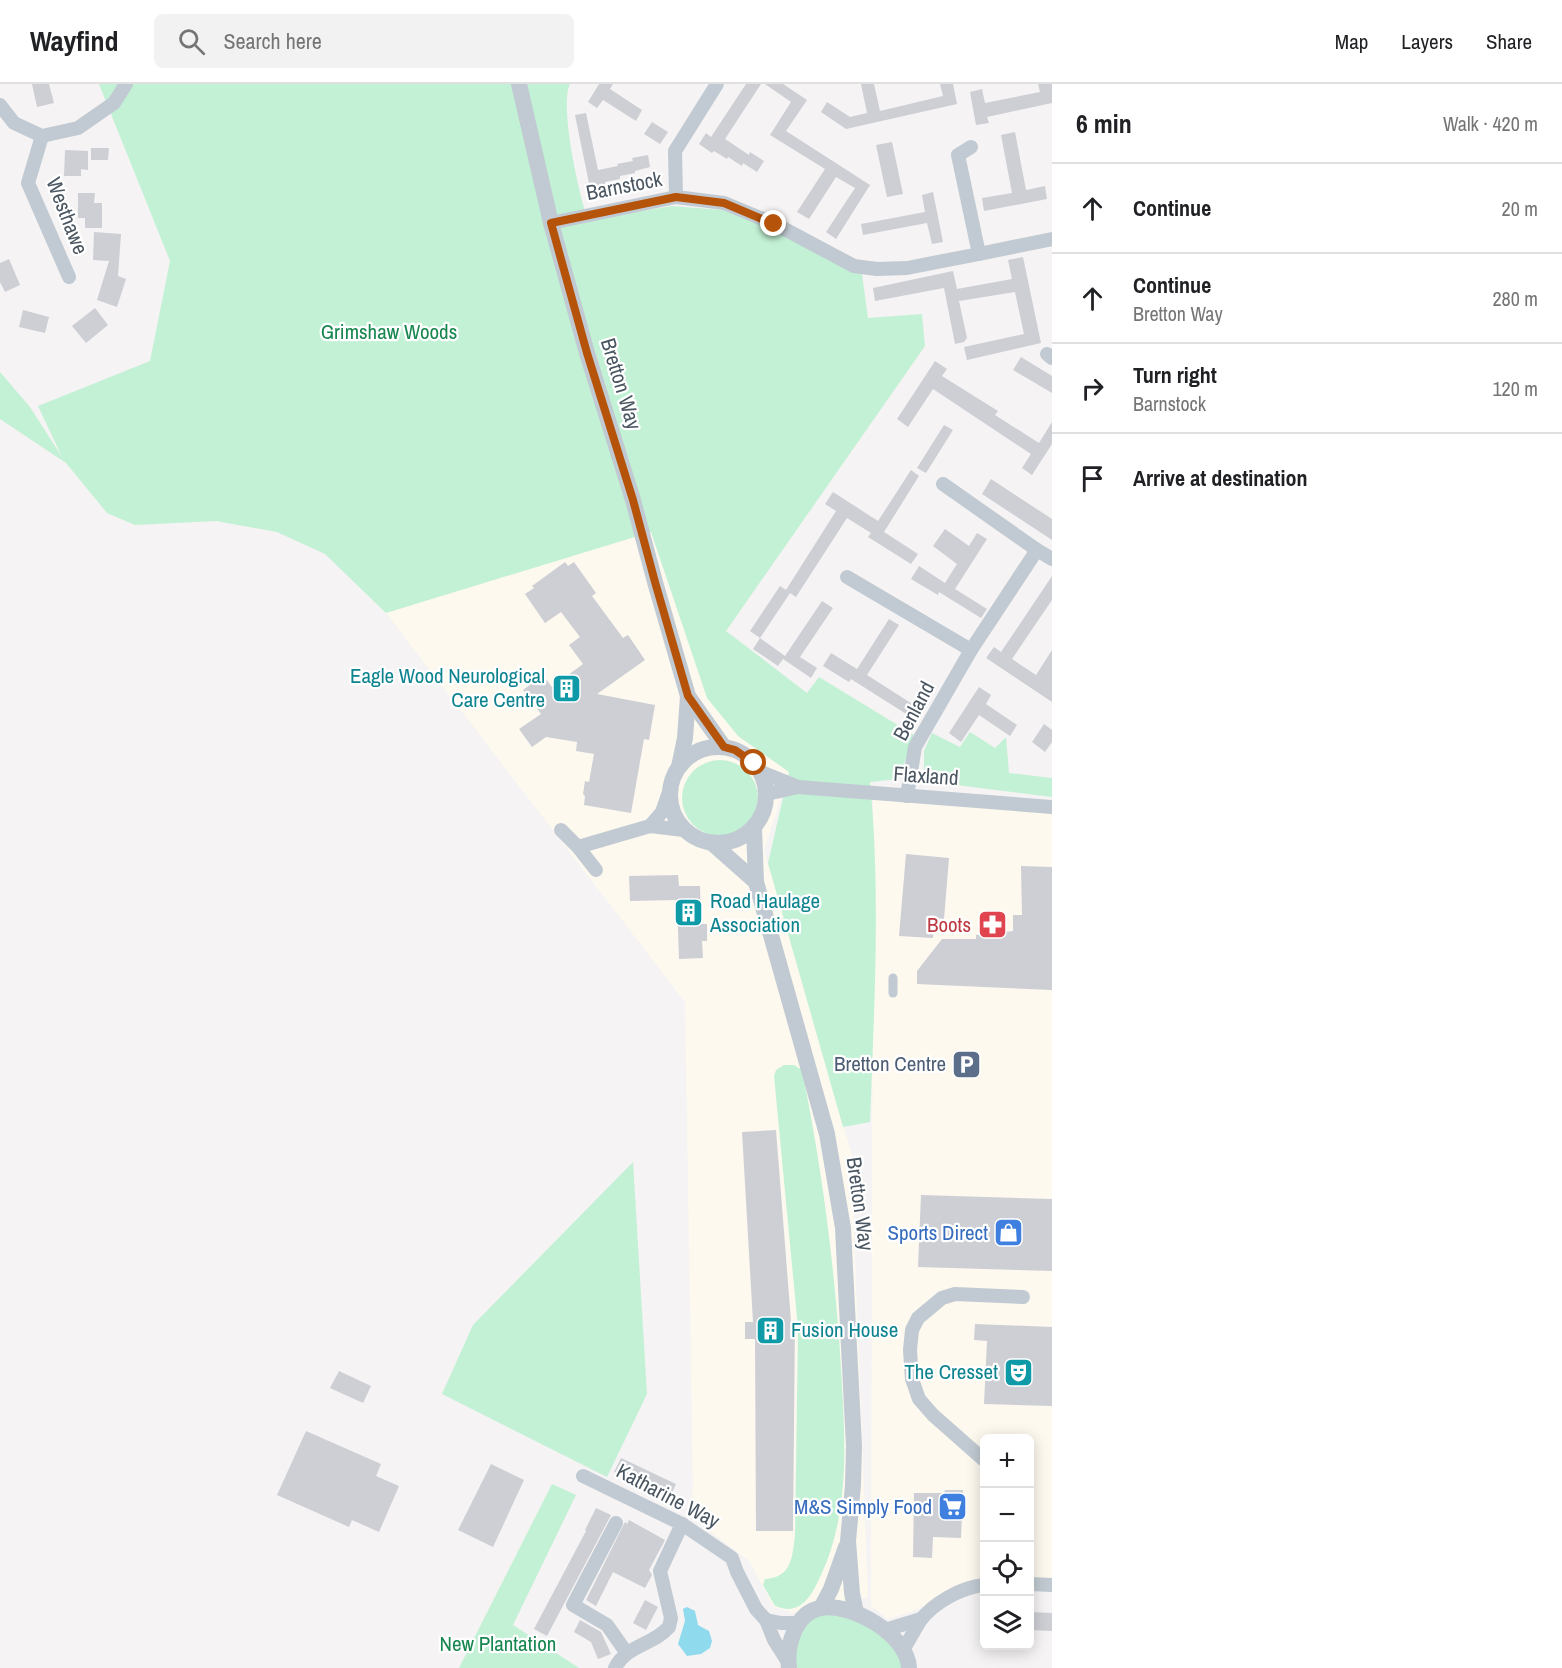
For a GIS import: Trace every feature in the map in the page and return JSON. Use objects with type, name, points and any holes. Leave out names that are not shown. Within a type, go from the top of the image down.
[{"type":"street","points":[[0,105],[14,123],[42,136],[78,128],[114,103],[126,84]]},
{"type":"street","name":"Bretton Way","points":[[519,84],[551,223],[688,696],[724,747]]},
{"type":"street","points":[[676,197],[675,152],[717,84]]},
{"type":"street","name":"Westhawe","points":[[42,136],[28,183],[69,277]]},
{"type":"street","points":[[971,147],[958,155],[979,254]]},
{"type":"street","name":"Barnstock","points":[[551,223],[676,197],[724,203],[774,224],[854,266],[877,269],[907,268],[1052,239]]},
{"type":"street","points":[[943,484],[1052,559]]},
{"type":"street","name":"Benland","points":[[907,796],[915,747],[972,650],[1037,550]]},
{"type":"street","points":[[847,577],[972,650]]},
{"type":"street","name":"Bretton Way","points":[[679,767],[685,738],[688,696]]},
{"type":"street","points":[[650,826],[662,812],[670,789],[679,767],[699,751],[711,747],[724,747],[746,755],[761,772],[766,794],[765,806],[754,828],[744,836],[731,842],[712,843],[693,837],[684,830],[675,818],[670,804],[670,789]]},
{"type":"street","name":"Flaxland","points":[[761,772],[798,787]]},
{"type":"street","name":"Flaxland","points":[[766,794],[798,787],[1052,807]]},
{"type":"street","points":[[578,847],[650,826],[684,830]]},
{"type":"street","name":"Bretton Way","points":[[754,828],[756,882],[827,1134],[843,1228],[854,1446],[854,1485],[848,1541],[856,1613]]},
{"type":"street","points":[[561,830],[596,870]]},
{"type":"street","points":[[712,843],[756,882]]},
{"type":"street","points":[[893,978],[893,993]]},
{"type":"street","points":[[980,1456],[933,1415],[919,1399],[912,1379],[910,1350],[912,1330],[918,1318],[930,1307],[942,1298],[955,1294],[1023,1297]]},
{"type":"street","name":"Katharine Way","points":[[583,1476],[682,1524],[732,1558],[756,1609],[766,1620],[774,1640],[789,1665]]},
{"type":"street","points":[[616,1523],[573,1605],[607,1625],[626,1652]]},
{"type":"street","points":[[615,1668],[626,1652],[651,1641],[669,1627],[670,1618],[660,1570],[682,1524]]},
{"type":"street","name":"Bretton Way","points":[[821,1608],[831,1589],[848,1541]]},
{"type":"street","points":[[1034,1584],[1052,1585]]},
{"type":"street","points":[[885,1630],[921,1619],[950,1597],[980,1585]]},
{"type":"street","points":[[789,1665],[789,1642],[799,1623],[813,1611],[821,1608],[856,1613],[885,1630],[894,1637],[903,1650],[909,1661],[909,1668]]},
{"type":"street","points":[[903,1650],[921,1619]]},
{"type":"street","points":[[766,1620],[799,1623]]},
{"type":"shaded area","points":[[651,532],[738,736],[789,772],[764,851],[851,1152],[868,1597],[794,1613],[774,1607],[749,1561],[689,1515],[693,1490],[685,1002],[386,613]]},
{"type":"shaded area","name":"Bretton Centre","points":[[873,796],[1052,810],[1052,1581],[1034,1581],[1034,1434],[980,1434],[980,1580],[911,1612],[887,1619],[871,1605]]},
{"type":"green space","name":"Grimshaw Woods","points":[[99,84],[570,84],[567,95],[568,130],[575,172],[588,220],[672,206],[723,210],[773,229],[862,274],[868,318],[922,314],[925,346],[726,631],[807,693],[819,677],[914,735],[899,779],[870,782],[876,909],[870,1122],[843,1127],[768,863],[789,772],[738,736],[707,698],[651,532],[386,613],[325,554],[277,532],[216,521],[135,525],[107,513],[66,463],[0,419],[0,372],[30,407],[62,457],[38,406],[150,361],[170,261]]},
{"type":"green space","points":[[970,732],[995,748],[1006,737],[1009,773],[1052,778],[1052,797],[932,782],[924,775],[924,751],[932,733],[960,747]]},
{"type":"green space","points":[[720,760],[734,763],[747,771],[755,784],[758,798],[755,812],[747,825],[734,833],[720,836],[706,833],[693,825],[685,812],[682,798],[685,784],[693,771],[706,763]]},
{"type":"green space","points":[[784,1065],[794,1065],[802,1070],[816,1144],[835,1293],[844,1420],[842,1500],[831,1551],[809,1597],[800,1606],[788,1609],[775,1606],[763,1585],[765,1579],[781,1575],[786,1570],[791,1559],[795,1535],[798,1328],[774,1076],[776,1070]]},
{"type":"green space","points":[[633,1162],[647,1394],[607,1477],[442,1394],[473,1325]]},
{"type":"green space","name":"New Plantation","points":[[552,1484],[576,1495],[513,1625],[579,1668],[459,1668]]},
{"type":"green space","points":[[813,1611],[873,1623],[909,1668],[789,1668],[788,1662]]},
{"type":"water","points":[[687,1607],[695,1611],[698,1625],[709,1631],[712,1641],[710,1648],[701,1654],[687,1656],[678,1644],[685,1621],[683,1609]]},
{"type":"building","points":[[32,84],[49,84],[54,103],[37,107]]},
{"type":"building","points":[[599,84],[613,84],[610,89],[642,110],[636,121],[603,100],[597,108],[588,102]]},
{"type":"building","points":[[746,84],[761,84],[725,139],[749,155],[750,152],[764,161],[757,172],[743,163],[742,166],[728,157],[727,159],[714,151],[712,153],[699,144],[706,133],[711,137]]},
{"type":"building","points":[[765,84],[783,84],[807,100],[786,131],[870,185],[836,239],[826,232],[855,188],[836,177],[809,219],[797,212],[825,169],[770,135],[791,102]]},
{"type":"building","points":[[861,84],[874,84],[880,111],[943,96],[940,84],[953,84],[957,104],[846,129],[821,112],[827,102],[850,117],[867,113]]},
{"type":"building","points":[[1038,84],[1052,84],[1052,103],[987,117],[989,123],[976,125],[970,92],[982,89],[985,103],[1040,92]]},
{"type":"building","points":[[586,113],[598,170],[618,166],[617,164],[633,161],[632,158],[648,155],[650,167],[620,176],[620,179],[605,182],[605,185],[590,188],[575,115]]},
{"type":"building","points":[[652,122],[668,132],[660,144],[644,134]]},
{"type":"building","points":[[1015,132],[1026,190],[1045,186],[1047,199],[984,211],[982,198],[1012,193],[1001,135]]},
{"type":"building","points":[[892,142],[903,194],[887,197],[876,145]]},
{"type":"building","points":[[91,148],[109,148],[108,160],[91,160]]},
{"type":"building","points":[[65,150],[88,151],[88,170],[81,169],[81,176],[64,176]]},
{"type":"building","points":[[933,192],[943,242],[932,244],[927,223],[863,235],[861,224],[925,212],[922,195]]},
{"type":"building","points":[[78,193],[95,193],[94,203],[102,203],[102,228],[85,228],[85,218],[78,218]]},
{"type":"building","points":[[94,232],[121,234],[118,276],[126,279],[117,307],[97,300],[109,261],[93,260]]},
{"type":"building","points":[[1023,257],[1041,343],[967,360],[964,347],[1024,334],[1015,292],[959,301],[967,338],[964,342],[955,344],[944,288],[875,301],[873,288],[953,271],[957,289],[1012,279],[1008,260]]},
{"type":"building","points":[[9,259],[20,285],[5,292],[0,282],[0,263]]},
{"type":"building","points":[[95,308],[108,325],[86,343],[72,326]]},
{"type":"building","points":[[23,310],[49,317],[45,333],[19,327]]},
{"type":"building","points":[[1021,357],[1052,376],[1052,393],[1013,370]]},
{"type":"building","points":[[935,361],[947,369],[942,376],[998,411],[995,415],[1039,443],[1052,422],[1052,444],[1032,475],[1022,468],[1031,454],[933,389],[908,427],[897,419]]},
{"type":"building","points":[[944,425],[953,430],[926,473],[917,468]]},
{"type":"building","points":[[911,470],[919,476],[884,532],[918,554],[911,564],[868,537],[871,533],[847,518],[796,597],[790,593],[760,638],[750,631],[780,586],[786,590],[836,511],[825,504],[833,492],[878,521]]},
{"type":"building","points":[[991,479],[1052,519],[1052,540],[982,494]]},
{"type":"building","points":[[945,529],[969,546],[977,533],[987,539],[955,589],[987,609],[981,618],[939,592],[938,595],[911,579],[919,566],[945,583],[957,564],[933,546]]},
{"type":"building","name":"Eagle Wood Neurological Care Centre","points":[[565,562],[568,566],[574,562],[596,593],[592,596],[623,638],[628,635],[645,660],[597,694],[655,705],[649,740],[644,739],[631,813],[584,805],[585,781],[589,782],[594,754],[576,751],[577,742],[546,737],[532,747],[519,729],[541,714],[523,690],[543,675],[552,687],[583,664],[569,645],[580,637],[561,612],[545,623],[525,594],[534,588],[532,586]]},
{"type":"building","points":[[1052,576],[1052,600],[1012,659],[1036,675],[1052,650],[1052,702],[986,658],[994,647],[1001,652]]},
{"type":"building","points":[[822,601],[833,608],[800,657],[817,668],[811,678],[783,659],[778,666],[753,649],[760,638],[785,656]]},
{"type":"building","points":[[889,619],[899,625],[867,675],[917,707],[911,717],[851,679],[849,682],[823,666],[831,653],[857,669]]},
{"type":"building","points":[[979,687],[991,695],[986,704],[1017,725],[1010,736],[979,715],[961,742],[949,733]]},
{"type":"building","points":[[1044,724],[1052,730],[1052,742],[1045,752],[1032,742]]},
{"type":"building","points":[[906,854],[949,858],[944,919],[934,918],[933,938],[899,936]]},
{"type":"building","points":[[1021,866],[1052,867],[1052,990],[917,984],[917,971],[942,939],[976,939],[976,935],[1013,931],[1013,915],[1022,915]]},
{"type":"building","name":"Road Haulage Association","points":[[678,875],[679,886],[700,886],[701,924],[707,924],[707,941],[702,941],[703,958],[679,959],[677,900],[630,901],[629,876]]},
{"type":"building","name":"Fusion House","points":[[776,1130],[791,1321],[795,1321],[793,1531],[756,1531],[755,1339],[745,1339],[745,1322],[753,1322],[742,1132]]},
{"type":"building","points":[[921,1195],[1052,1199],[1052,1271],[918,1267]]},
{"type":"building","name":"The Cresset","points":[[975,1324],[1052,1327],[1052,1406],[984,1404],[987,1341],[974,1340]]},
{"type":"building","points":[[339,1371],[371,1386],[363,1403],[330,1388]]},
{"type":"building","points":[[306,1431],[381,1464],[376,1476],[399,1486],[379,1532],[352,1520],[349,1527],[277,1495]]},
{"type":"building","points":[[621,1458],[676,1484],[670,1497],[614,1472]]},
{"type":"building","points":[[491,1464],[524,1480],[493,1547],[458,1530]]},
{"type":"building","points":[[945,1490],[963,1490],[961,1538],[933,1537],[932,1558],[913,1557],[914,1493],[944,1493]]},
{"type":"building","points":[[596,1508],[611,1515],[547,1636],[534,1629]]},
{"type":"building","points":[[629,1520],[665,1540],[649,1570],[652,1575],[645,1588],[613,1572],[596,1606],[586,1600],[625,1522],[627,1524]]},
{"type":"building","points":[[645,1600],[658,1607],[646,1630],[633,1623]]},
{"type":"building","points":[[1034,1612],[1052,1613],[1052,1631],[1034,1630]]},
{"type":"building","points":[[580,1620],[601,1632],[611,1654],[598,1659],[591,1642],[574,1632]]},
{"type":"place","name":"Eagle Wood Neurological Care Centre","points":[[566,688]]},
{"type":"place","name":"Road Haulage Association","points":[[689,913]]},
{"type":"place","name":"Boots","points":[[992,925]]},
{"type":"place","name":"Bretton Centre","points":[[967,1064]]},
{"type":"place","name":"Sports Direct","points":[[1009,1233]]},
{"type":"place","name":"Fusion House","points":[[770,1330]]},
{"type":"place","name":"The Cresset","points":[[1019,1372]]},
{"type":"place","name":"M&S Simply Food","points":[[953,1507]]},
{"type":"route","points":[[754,763],[746,755],[724,747],[688,696],[551,223],[676,197],[724,203],[774,224]]}]
